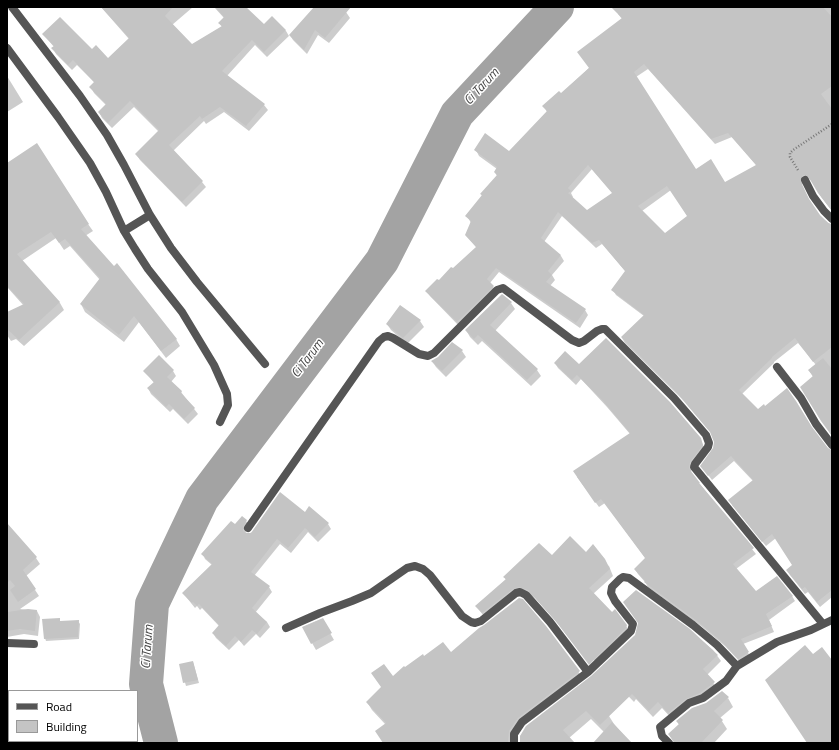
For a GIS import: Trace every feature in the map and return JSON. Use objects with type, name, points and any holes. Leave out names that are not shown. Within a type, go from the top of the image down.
[{"type":"street","points":[[12,7],[80,96],[107,135],[124,165],[147,216],[197,282],[265,364]]},
{"type":"street","points":[[7,48],[90,163],[148,269],[182,312],[214,365],[227,394],[228,405],[220,422]]},
{"type":"street","points":[[806,180],[813,196],[832,219]]},
{"type":"street","points":[[126,229],[147,216]]},
{"type":"street","points":[[248,528],[379,341],[388,336],[419,354],[428,356],[434,353],[497,290],[503,288],[572,340],[579,342],[584,341],[597,330],[605,329],[674,398],[706,435],[710,443],[694,467],[823,624]]},
{"type":"street","points":[[777,367],[801,398],[816,424],[832,445]]},
{"type":"street","points":[[286,628],[320,612],[371,593],[407,568],[415,566],[423,569],[430,576],[462,616],[471,622],[475,623],[481,621],[516,592],[526,595],[550,622],[588,672]]},
{"type":"street","points":[[514,743],[514,734],[522,722],[588,672],[632,631],[633,624],[615,601],[612,594],[612,587],[616,582],[625,577],[629,578],[693,625],[737,666]]},
{"type":"street","points":[[669,743],[662,736],[660,727],[689,703],[703,698],[726,682],[737,666],[777,642],[811,630],[832,620]]},
{"type":"street","points":[[7,643],[34,644]]},
{"type":"path","points":[[806,180],[790,157],[790,153],[832,124]]},
{"type":"building","points":[[101,7],[173,7],[165,16],[192,44],[222,26],[218,23],[224,17],[215,7],[246,7],[264,24],[272,16],[286,30],[264,52],[252,40],[222,71],[265,104],[246,126],[220,107],[202,119],[200,116],[169,145],[203,181],[182,202],[135,154],[159,130],[130,101],[108,123],[98,112],[106,104],[89,87],[94,82],[73,60],[68,65],[51,48],[54,46],[42,34],[60,17],[92,49],[96,45],[108,58],[129,38]]},
{"type":"building","points":[[314,7],[351,7],[325,38],[315,30],[304,50],[289,35]]},
{"type":"building","points":[[611,7],[823,7],[832,17],[832,86],[821,94],[832,109],[832,211],[818,193],[808,176],[803,175],[800,180],[809,199],[820,215],[828,223],[832,224],[832,347],[813,362],[795,338],[772,357],[739,390],[758,409],[764,404],[765,406],[787,388],[812,427],[828,448],[832,450],[832,590],[817,602],[805,587],[802,589],[786,570],[792,565],[772,534],[762,542],[728,500],[753,480],[731,456],[708,476],[700,466],[713,448],[714,442],[710,432],[678,394],[621,337],[644,315],[611,290],[625,271],[599,240],[592,243],[558,212],[541,238],[561,255],[548,271],[552,275],[546,282],[586,309],[576,323],[496,268],[487,279],[494,286],[457,322],[425,291],[437,279],[439,280],[451,267],[453,268],[476,247],[465,235],[471,221],[465,216],[482,195],[480,194],[497,175],[494,172],[497,167],[474,150],[485,133],[509,151],[547,111],[542,106],[559,91],[561,93],[589,68],[577,52],[622,18]],"holes":[[[644,64],[711,139],[728,133],[756,165],[725,182],[711,159],[696,169],[634,72]],[[588,165],[612,193],[587,210],[568,193],[571,191],[568,188]],[[667,186],[687,216],[665,233],[638,206]]]},
{"type":"building","points":[[37,143],[89,224],[81,229],[114,266],[117,263],[177,339],[161,351],[134,316],[119,335],[80,304],[100,278],[65,239],[59,243],[51,232],[17,254],[60,302],[19,340],[7,329],[7,312],[24,304],[7,286],[7,163]]},
{"type":"building","points":[[502,294],[512,302],[490,325],[538,369],[527,380],[478,335],[474,339],[465,330]]},
{"type":"building","points":[[400,305],[421,320],[403,338],[386,324]]},
{"type":"building","points":[[606,338],[670,402],[701,438],[703,445],[690,462],[689,468],[699,483],[754,548],[733,564],[756,591],[777,576],[793,596],[766,614],[772,626],[741,639],[749,652],[738,659],[721,641],[697,621],[644,582],[645,581],[634,569],[645,558],[601,499],[595,503],[573,471],[630,433],[603,401],[577,375],[572,380],[554,363],[565,351],[579,364]]},
{"type":"building","points":[[452,342],[463,350],[442,371],[431,361],[438,357]]},
{"type":"building","points":[[159,355],[174,370],[167,377],[182,391],[181,393],[195,408],[184,419],[169,404],[166,407],[147,388],[154,382],[143,371]]},
{"type":"building","points":[[823,358],[832,369],[832,436],[800,387],[813,376],[808,370]]},
{"type":"building","points":[[280,492],[305,512],[309,506],[329,523],[315,537],[305,528],[288,548],[277,539],[251,572],[270,586],[252,608],[267,622],[257,634],[252,630],[241,642],[235,636],[226,646],[212,633],[219,625],[199,604],[197,606],[193,602],[192,603],[182,593],[212,564],[201,554],[231,521],[235,524],[242,516],[247,520],[243,527],[243,531],[251,533]]},
{"type":"building","points":[[7,523],[37,557],[23,570],[36,589],[18,602],[10,590],[15,586],[10,580],[7,583]]},
{"type":"building","points":[[570,536],[586,552],[593,544],[605,559],[610,569],[589,588],[612,612],[615,609],[627,625],[626,628],[589,664],[554,619],[528,590],[519,587],[513,589],[482,613],[475,606],[506,579],[503,577],[539,543],[552,555]]},
{"type":"building","points":[[636,590],[690,629],[718,655],[703,669],[715,682],[700,693],[686,699],[668,713],[658,702],[649,711],[632,694],[600,725],[586,711],[563,730],[575,743],[520,743],[520,736],[526,726],[591,676],[635,635],[638,623],[623,602]]},
{"type":"building","points":[[519,598],[523,599],[546,626],[580,671],[518,718],[509,731],[508,743],[383,743],[375,731],[386,723],[366,702],[381,687],[371,673],[384,664],[393,676],[404,666],[405,667],[423,654],[424,656],[443,642],[451,652],[479,628]]},
{"type":"building","points":[[28,609],[37,610],[35,631],[20,629],[7,631],[7,612]]},
{"type":"building","points":[[60,618],[60,621],[79,620],[78,637],[44,639],[42,619]]},
{"type":"building","points":[[323,618],[332,633],[311,644],[302,627]]},
{"type":"building","points":[[805,645],[813,654],[822,647],[832,660],[832,743],[807,743],[765,680]]},
{"type":"building","points":[[193,661],[198,680],[183,683],[179,664]]},
{"type":"building","points":[[722,691],[729,697],[714,711],[723,720],[701,743],[675,743],[668,734],[679,724],[676,721],[692,708],[706,703]]},
{"type":"building","points":[[612,722],[632,743],[593,743]]},
{"type":"waterway","name":"Ci Tarum","points":[[161,743],[146,684],[152,604],[202,499],[382,261],[457,114],[557,7]]}]
